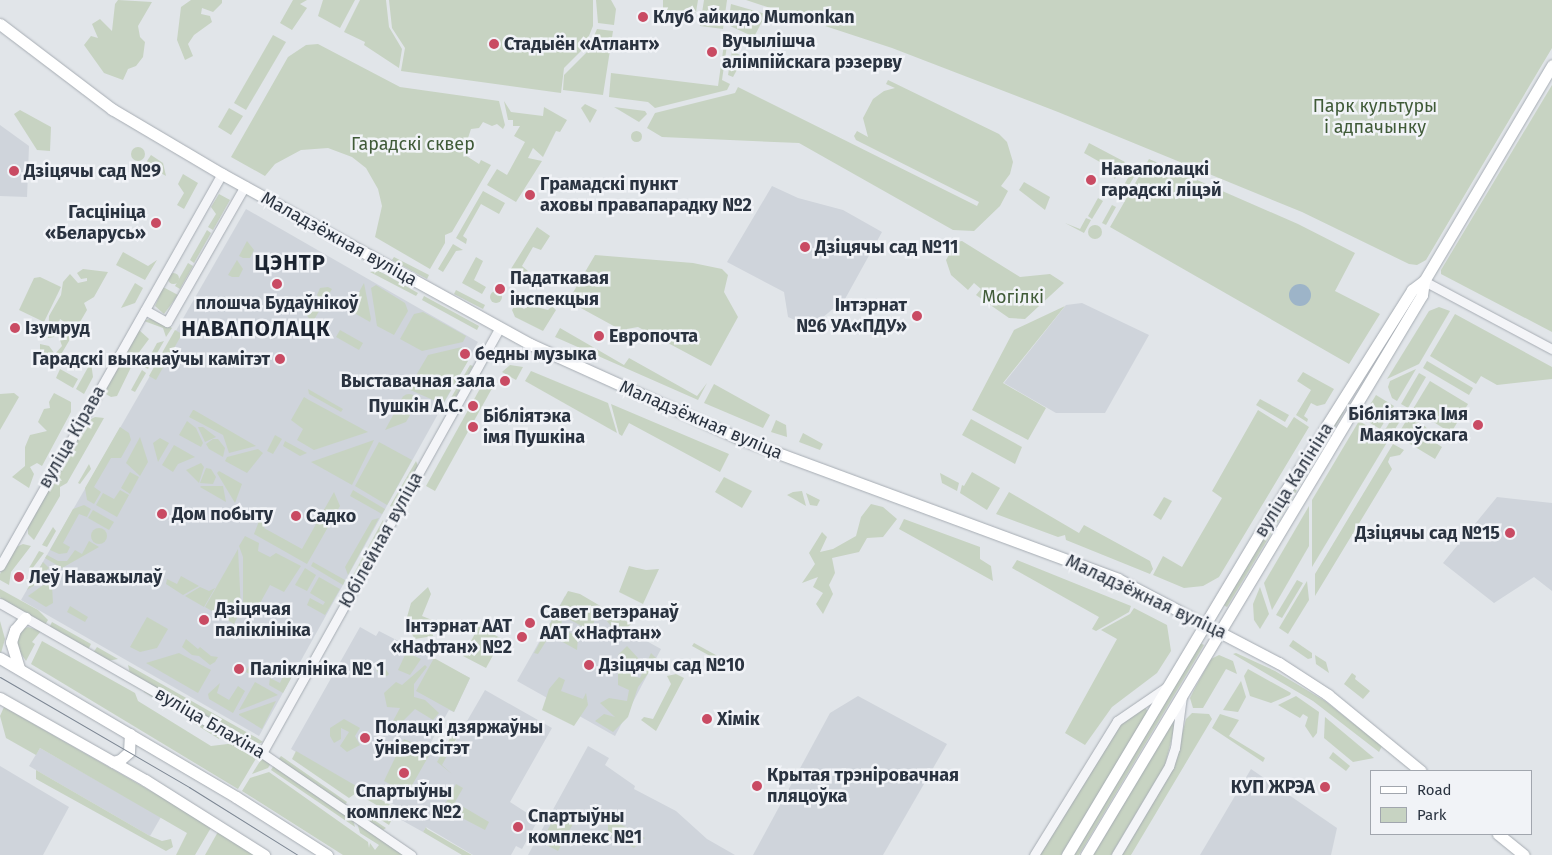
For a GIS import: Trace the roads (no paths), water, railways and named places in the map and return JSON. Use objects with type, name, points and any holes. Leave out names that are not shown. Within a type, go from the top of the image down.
[{"type":"main road","name":"Маладзёжная вуліца","points":[[0,24],[112,109],[222,174],[500,328],[610,382],[740,439],[1086,566],[1206,622],[1328,695],[1420,770]]},
{"type":"main road","name":"вуліца Калініна","points":[[1067,855],[1206,622],[1412,290],[1424,281],[1552,66]]},
{"type":"main road","name":"вуліца Калініна","points":[[1086,855],[1182,691],[1422,295],[1424,281]]},
{"type":"main road","points":[[19,668],[11,642],[14,630],[25,618]]},
{"type":"main road","points":[[0,658],[130,734],[326,855]]},
{"type":"main road","points":[[0,698],[113,762],[264,855]]},
{"type":"main road","points":[[113,762],[120,760],[129,752],[130,734]]},
{"type":"main road","points":[[1499,835],[1524,855]]},
{"type":"street","name":"вуліца Кірава","points":[[0,566],[222,174]]},
{"type":"street","points":[[145,310],[167,322],[245,186]]},
{"type":"street","points":[[1424,281],[1552,349]]},
{"type":"street","name":"Юбілейная вуліца","points":[[262,753],[500,328]]},
{"type":"street","name":"вуліца Блахіна","points":[[0,603],[262,753],[411,855]]},
{"type":"street","name":"вуліца Калініна","points":[[1034,855],[1117,721],[1137,705],[1170,684]]},
{"type":"street","name":"вуліца Калініна","points":[[1116,855],[1169,766],[1180,721],[1182,691]]},
{"type":"street","points":[[1137,705],[1149,707],[1150,717]]},
{"type":"water","points":[[1300,284],[1308,287],[1311,295],[1308,303],[1300,306],[1292,303],[1289,295],[1292,287]]},
{"type":"tram line","points":[[0,677],[189,787],[298,855]]},
{"type":"place","name":"Клуб айкидо Mumonkan","points":[[643,17]]},
{"type":"place","name":"Стадыён «Атлант»","points":[[494,44]]},
{"type":"place","name":"Вучылішча алімпійскага рэзерву","points":[[712,52]]},
{"type":"place","name":"Дзіцячы сад №9","points":[[14,171]]},
{"type":"place","name":"Наваполацкі гарадскі ліцэй","points":[[1091,180]]},
{"type":"place","name":"Грамадскі пункт аховы правапарадку №2","points":[[530,195]]},
{"type":"place","name":"Гасцініца «Беларусь»","points":[[156,223]]},
{"type":"place","name":"Дзіцячы сад №11","points":[[805,247]]},
{"type":"place","name":"плошча Будаўнікоў","points":[[277,284]]},
{"type":"place","name":"Падаткавая інспекцыя","points":[[500,289]]},
{"type":"place","name":"Інтэрнат №6 УА«ПДУ»","points":[[917,316]]},
{"type":"place","name":"Ізумруд","points":[[15,328]]},
{"type":"place","name":"Европочта","points":[[599,336]]},
{"type":"place","name":"бедны музыка","points":[[465,354]]},
{"type":"place","name":"Гарадскі выканаўчы камітэт","points":[[280,359]]},
{"type":"place","name":"Выставачная зала","points":[[505,381]]},
{"type":"place","name":"Пушкін А.С.","points":[[473,406]]},
{"type":"place","name":"Бібліятэка Імя Маякоўскага","points":[[1478,425]]},
{"type":"place","name":"Бібліятэка імя Пушкіна","points":[[473,427]]},
{"type":"place","name":"Дом побыту","points":[[162,514]]},
{"type":"place","name":"Садко","points":[[296,516]]},
{"type":"place","name":"Дзіцячы сад №15","points":[[1510,533]]},
{"type":"place","name":"Леў Наважылаў","points":[[19,577]]},
{"type":"place","name":"Дзіцячая паліклініка","points":[[204,620]]},
{"type":"place","name":"Савет ветэранаў ААТ «Нафтан»","points":[[530,623]]},
{"type":"place","name":"Інтэрнат ААТ «Нафтан» №2","points":[[522,637]]},
{"type":"place","name":"Дзіцячы сад №10","points":[[589,665]]},
{"type":"place","name":"Паліклініка № 1","points":[[239,669]]},
{"type":"place","name":"Хімік","points":[[707,719]]},
{"type":"place","name":"Полацкі дзяржаўны ўніверсітэт","points":[[365,738]]},
{"type":"place","name":"Спартыўны комплекс №2","points":[[404,773]]},
{"type":"place","name":"Крытая трэніровачная пляцоўка","points":[[757,786]]},
{"type":"place","name":"КУП ЖРЭА","points":[[1325,787]]},
{"type":"place","name":"Спартыўны комплекс №1","points":[[518,827]]},
{"type":"district","name":"ЦЭНТР","points":[[290,263]]},
{"type":"district","name":"НАВАПОЛАЦК","points":[[256,329]]},
{"type":"park label","name":"Парк культуры і адпачынку","points":[[1375,117]]},
{"type":"park label","name":"Гарадскі сквер","points":[[413,144]]},
{"type":"park label","name":"Могілкі","points":[[1013,297]]}]
